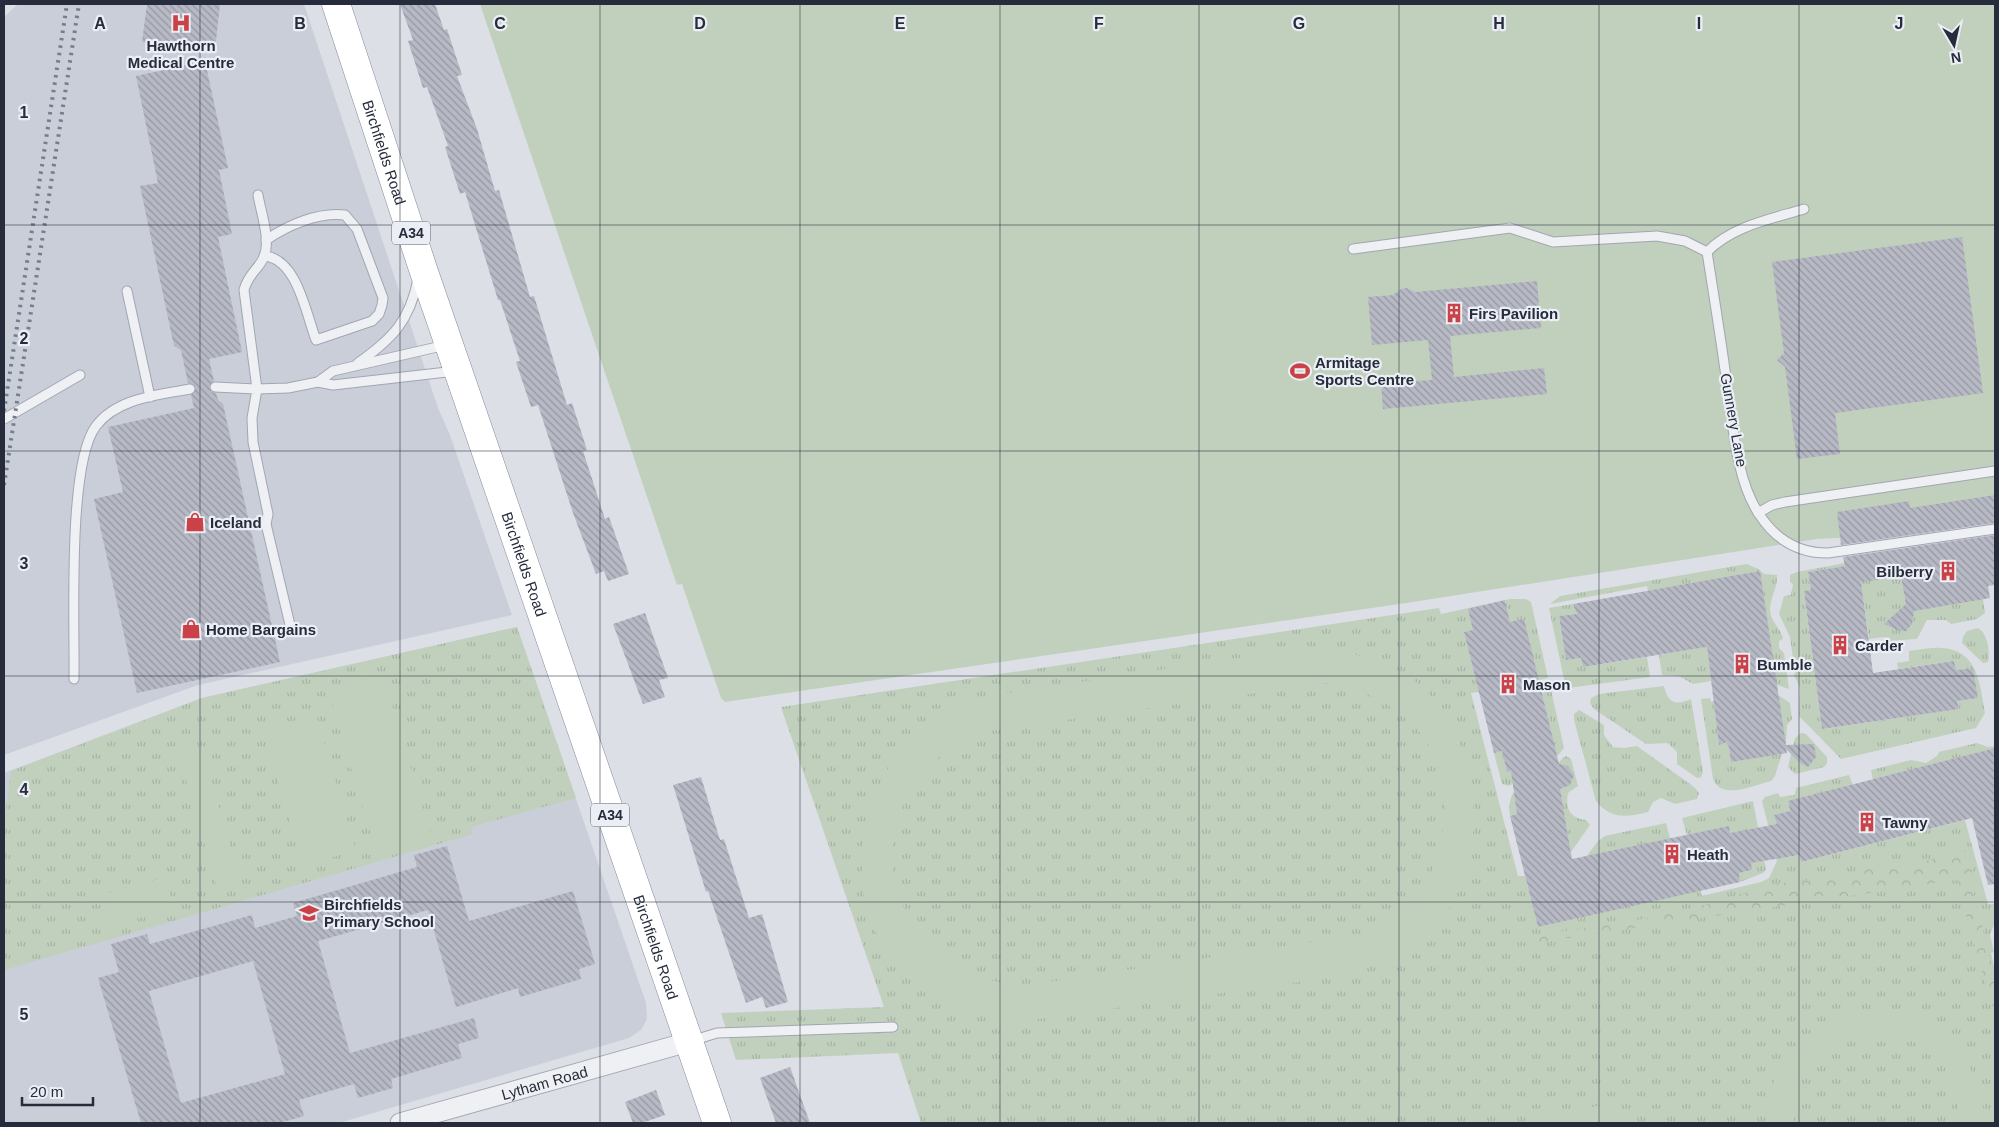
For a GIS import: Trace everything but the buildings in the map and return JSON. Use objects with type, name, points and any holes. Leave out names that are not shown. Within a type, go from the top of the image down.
[{"type":"highway","name":"Birchfields Road","points":[[336,4],[421,262],[717,1123]]},
{"type":"street","name":"Lytham Road","points":[[400,1123],[440,1118],[688,1042]]},
{"type":"lane","points":[[258,195],[266,240],[264,256],[247,278],[244,290],[257,389],[252,418],[252,442],[268,514],[266,524],[291,629]]},
{"type":"lane","points":[[1353,249],[1510,228],[1553,242],[1657,236],[1685,241],[1707,252],[1723,237],[1734,232],[1804,209]]},
{"type":"lane","points":[[264,256],[272,257],[281,262],[292,272],[316,340],[372,322],[378,314],[383,298],[357,229],[345,215],[322,215],[280,231],[266,240]]},
{"type":"lane","name":"Gunnery Lane","points":[[1707,252],[1737,449],[1752,502],[1771,530],[1795,546],[1810,553],[1844,551],[1995,529]]},
{"type":"lane","points":[[354,366],[377,350],[399,330],[414,299],[421,262]]},
{"type":"lane","points":[[127,290],[150,397]]},
{"type":"lane","points":[[215,387],[288,388],[318,382],[333,372],[354,366],[450,345]]},
{"type":"lane","points":[[318,382],[333,385],[459,371]]},
{"type":"lane","points":[[4,419],[80,375]]},
{"type":"lane","points":[[74,680],[76,495],[88,442],[96,426],[126,403],[190,389]]},
{"type":"lane","points":[[1758,513],[1772,505],[1785,502],[1995,471]]},
{"type":"lane","points":[[688,1042],[718,1033],[893,1027]]},
{"type":"shaded area","points":[[18,4],[304,4],[438,408],[450,435],[512,615],[198,685],[4,755],[4,17]]},
{"type":"shaded area","name":"Birchfields Primary School","points":[[517,627],[646,1003],[647,1019],[641,1030],[629,1038],[339,1123],[4,1123],[4,773],[202,698]]},
{"type":"green space","name":"Armitage Sports Centre","points":[[480,4],[1995,4],[1995,516],[1862,537],[1817,539],[1406,603],[725,702],[721,698],[682,584],[677,585]]},
{"type":"green space","points":[[1897,557],[1905,599],[1983,599],[1985,613],[1977,619],[1951,624],[1946,620],[1927,620],[1917,639],[1887,641],[1885,637],[1869,639],[1861,584],[1852,565],[1808,572],[1811,590],[1804,592],[1822,729],[1959,709],[1957,701],[1978,698],[1973,668],[1956,670],[1954,661],[1898,669],[1897,663],[1909,661],[1909,651],[1929,648],[1953,650],[1963,655],[1970,662],[1975,670],[1979,680],[1985,713],[1976,728],[1841,759],[1799,716],[1800,688],[1794,675],[1798,662],[1793,658],[1790,637],[1779,614],[1784,596],[1791,595],[1793,584],[1790,582],[1790,575],[1856,561]]},
{"type":"green space","points":[[1747,564],[1764,574],[1777,575],[1770,614],[1783,639],[1779,641],[1779,648],[1784,653],[1789,689],[1777,685],[1648,591],[1647,586],[1550,604],[1560,596]]},
{"type":"green space","points":[[1526,599],[1531,602],[1548,678],[1539,680],[1510,622],[1505,600]]},
{"type":"green space","points":[[1505,600],[1473,630],[1464,632],[1479,692],[1471,693],[1518,876],[1525,876],[1538,927],[1700,890],[1702,896],[1761,882],[1769,878],[1777,861],[1762,801],[1765,797],[1778,793],[1780,797],[1795,795],[1796,788],[1849,775],[1853,785],[1788,802],[1790,811],[1775,815],[1785,857],[1799,855],[1801,862],[1965,820],[1988,904],[1995,904],[1995,922],[1990,935],[1994,952],[1991,953],[1995,970],[1995,1123],[921,1123],[898,1053],[736,1060],[721,1013],[884,1007],[781,707],[1439,608],[1441,614]]},
{"type":"green space","points":[[1573,604],[1577,614],[1559,616],[1566,660],[1581,658],[1583,667],[1647,657],[1650,677],[1568,688],[1565,684],[1549,608]]},
{"type":"green space","points":[[517,627],[576,798],[471,827],[473,834],[4,970],[4,825],[11,771],[202,698]]},
{"type":"green space","points":[[1978,628],[1984,634],[1988,644],[1988,662],[1983,663],[1962,643],[1967,631]]},
{"type":"green space","points":[[1707,647],[1711,681],[1693,684],[1679,676],[1662,675],[1659,655]]},
{"type":"green space","points":[[1324,648],[1336,650],[1363,656],[1401,672],[1422,687],[1445,714],[1461,747],[1471,783],[1474,820],[1470,856],[1458,891],[1439,922],[1413,947],[1382,963],[1327,978],[990,1026],[989,1015],[958,1007],[937,996],[913,979],[892,957],[876,932],[867,908],[862,874],[862,844],[868,815],[878,787],[893,761],[912,739],[935,720],[960,705],[989,696],[1283,651]],"holes":[[[1326,683],[1366,694],[1391,706],[1412,723],[1433,755],[1441,780],[1444,806],[1442,833],[1436,859],[1426,883],[1411,904],[1385,925],[1358,935],[1028,985],[992,981],[975,976],[959,968],[937,952],[919,933],[906,911],[896,888],[892,863],[893,838],[900,812],[912,788],[924,773],[944,753],[960,743],[983,733],[1009,728]]]},
{"type":"green space","points":[[383,674],[433,841],[378,858],[328,691]]},
{"type":"green space","points":[[1664,686],[1668,696],[1673,701],[1681,702],[1691,699],[1703,772],[1701,777],[1697,778],[1677,764],[1677,752],[1668,743],[1646,744],[1594,709],[1590,703],[1591,698],[1599,694]]},
{"type":"green space","points":[[1551,690],[1564,748],[1550,765],[1509,786],[1502,784],[1494,753],[1502,751],[1507,772],[1550,761],[1553,740],[1542,693]]},
{"type":"green space","points":[[1778,695],[1790,703],[1792,719],[1787,725],[1786,741],[1775,776],[1771,781],[1739,790],[1723,789],[1717,786],[1713,779],[1701,699],[1710,698],[1711,702],[1714,701],[1719,745],[1728,742],[1731,762]]},
{"type":"green space","points":[[1579,710],[1604,725],[1604,735],[1613,747],[1637,746],[1694,787],[1699,793],[1697,799],[1675,804],[1661,798],[1653,802],[1648,812],[1626,816],[1614,814],[1602,807],[1596,801],[1574,720],[1574,714]]},
{"type":"green space","points":[[316,714],[356,850],[303,866],[263,730]]},
{"type":"green space","points":[[1801,733],[1806,734],[1827,757],[1827,763],[1824,767],[1795,774],[1788,767],[1795,738]]},
{"type":"green space","points":[[1977,743],[1988,747],[1995,746],[1995,748],[1873,780],[1871,770],[1911,760],[1926,763],[1937,756],[1939,752]]},
{"type":"green space","points":[[201,746],[241,883],[218,890],[178,753]]},
{"type":"green space","points":[[1566,756],[1571,759],[1578,786],[1568,793],[1568,808],[1572,815],[1586,820],[1590,825],[1571,852],[1562,803],[1515,794],[1517,814],[1510,816],[1512,795],[1516,789],[1546,773]]},
{"type":"green space","points":[[1753,801],[1766,869],[1763,873],[1740,882],[1739,873],[1752,870],[1743,831],[1730,833],[1729,827],[1687,835],[1682,818]]},
{"type":"green space","points":[[1666,823],[1670,839],[1586,857],[1598,841],[1605,836]]},
{"type":"green space","points":[[1959,846],[1966,851],[1972,865],[1972,887],[1995,977],[1995,1017],[1956,880],[1534,943],[1532,936],[1647,918],[1713,903],[1766,886],[1793,881],[1823,880],[1849,875],[1864,867],[1881,862],[1913,864],[1930,860]]},
{"type":"green space","points":[[165,877],[174,908],[108,927],[100,895]]},
{"type":"green space","points":[[1881,1009],[1908,1015],[1929,1023],[1945,1032],[1957,1044],[1974,1076],[1988,1123],[1962,1123],[1947,1072],[1939,1059],[1925,1048],[1909,1040],[1891,1035],[1873,1035],[1855,1037],[1838,1043],[1822,1052],[1809,1065],[1801,1078],[1795,1101],[1794,1123],[1767,1123],[1769,1099],[1776,1077],[1786,1058],[1799,1042],[1816,1029],[1835,1019],[1857,1012]]},
{"type":"green space","points":[[1616,1102],[1620,1123],[1516,1123]]},
{"type":"railway","points":[[4,411],[67,4]]},
{"type":"railway","points":[[4,485],[79,4]]},
{"type":"place","name":"Hawthorn Medical Centre","points":[[181,23]]},
{"type":"place","name":"Firs Pavilion","points":[[1454,313]]},
{"type":"place","name":"Armitage Sports Centre","points":[[1300,371]]},
{"type":"place","name":"Iceland","points":[[195,522]]},
{"type":"place","name":"Bilberry","points":[[1948,571]]},
{"type":"place","name":"Home Bargains","points":[[191,629]]},
{"type":"place","name":"Carder","points":[[1840,645]]},
{"type":"place","name":"Bumble","points":[[1742,664]]},
{"type":"place","name":"Mason","points":[[1508,684]]},
{"type":"place","name":"Tawny","points":[[1867,822]]},
{"type":"place","name":"Heath","points":[[1672,854]]},
{"type":"place","name":"Birchfields Primary School","points":[[309,913]]}]
